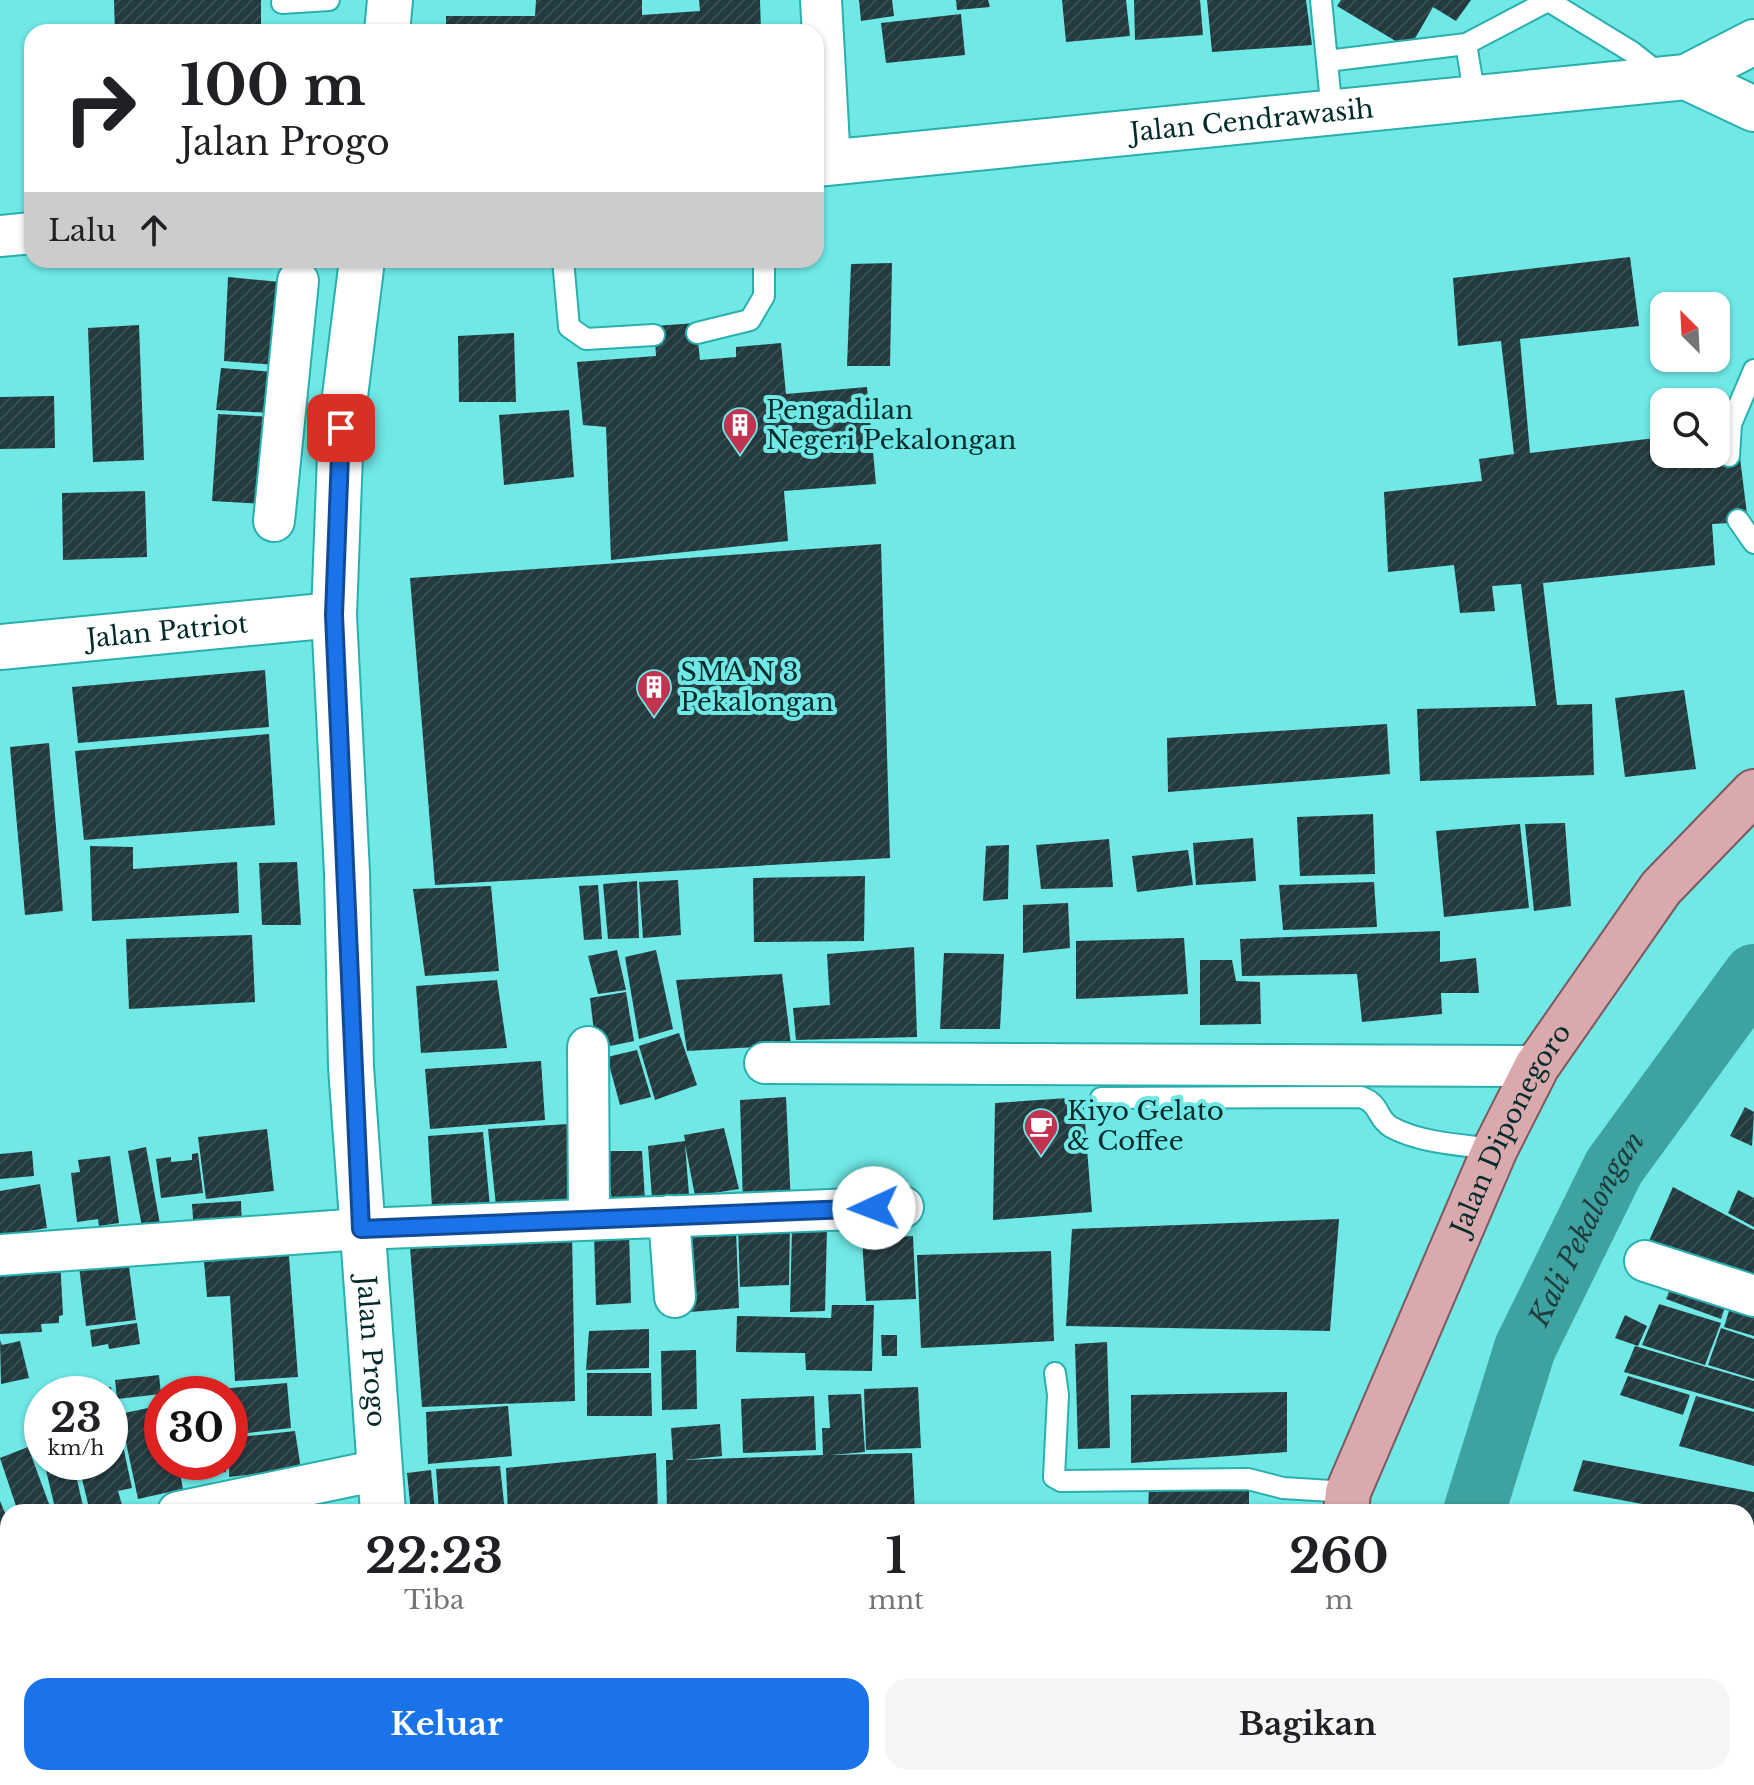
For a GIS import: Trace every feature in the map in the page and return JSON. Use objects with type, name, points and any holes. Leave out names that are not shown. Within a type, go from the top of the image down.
[{"type":"main road","name":"Jalan Diponegoro","points":[[1347,1502],[1495,1149],[1537,1066],[1661,888],[1754,792]]},
{"type":"street","points":[[388,24],[390,0]]},
{"type":"street","points":[[821,0],[821,24]]},
{"type":"street","name":"Jalan Cendrawasih","points":[[824,164],[1677,78],[1754,42]]},
{"type":"street","points":[[1677,78],[1754,109]]},
{"type":"street","points":[[0,236],[24,234]]},
{"type":"street","name":"Jalan Progo","points":[[361,268],[341,428],[334,615],[361,1229],[381,1491]]},
{"type":"street","points":[[274,521],[298,281]]},
{"type":"street","points":[[282,419],[341,428]]},
{"type":"street","name":"Jalan Patriot","points":[[0,647],[334,615]]},
{"type":"street","points":[[588,1047],[589,1217]]},
{"type":"street","points":[[765,1063],[1537,1066]]},
{"type":"street","points":[[0,1255],[361,1229],[589,1217],[903,1207]]},
{"type":"street","points":[[669,1216],[675,1297]]},
{"type":"street","points":[[1645,1261],[1754,1296]]},
{"type":"street","points":[[255,1504],[381,1491]]},
{"type":"lane","points":[[282,3],[329,0]]},
{"type":"lane","points":[[1321,0],[1332,113]]},
{"type":"lane","points":[[1327,61],[1466,44],[1546,1],[1677,78]]},
{"type":"lane","points":[[1466,44],[1475,98]]},
{"type":"lane","points":[[564,268],[569,327],[586,339],[654,335]]},
{"type":"lane","points":[[697,333],[750,320],[764,296],[764,268]]},
{"type":"lane","points":[[1730,440],[1731,424],[1754,370]]},
{"type":"lane","points":[[1738,520],[1754,543]]},
{"type":"lane","points":[[1101,1098],[1361,1097],[1373,1101],[1391,1126],[1440,1142],[1495,1149]]},
{"type":"lane","points":[[1055,1373],[1058,1395],[1054,1477],[1061,1481],[1248,1479],[1347,1502]]},
{"type":"building","points":[[114,0],[261,0],[261,24],[115,24]]},
{"type":"building","points":[[536,0],[642,0],[642,15],[700,11],[699,0],[760,0],[761,24],[446,24],[446,16],[535,16]]},
{"type":"building","points":[[859,0],[892,0],[894,16],[861,21]]},
{"type":"building","points":[[956,0],[988,0],[990,7],[957,10]]},
{"type":"building","points":[[1062,0],[1126,0],[1130,36],[1066,42]]},
{"type":"building","points":[[1134,0],[1200,0],[1203,35],[1135,40]]},
{"type":"building","points":[[1207,0],[1306,0],[1312,45],[1212,52]]},
{"type":"building","points":[[1341,0],[1471,0],[1456,21],[1433,7],[1409,49],[1337,6]]},
{"type":"building","points":[[961,14],[965,55],[886,63],[881,23]]},
{"type":"building","points":[[1630,257],[1639,326],[1520,339],[1530,453],[1650,439],[1650,468],[1730,468],[1730,458],[1740,458],[1748,522],[1712,524],[1715,565],[1543,583],[1557,705],[1592,704],[1594,775],[1420,781],[1417,709],[1536,706],[1521,584],[1492,586],[1495,611],[1460,613],[1454,565],[1388,572],[1384,492],[1482,481],[1479,459],[1514,454],[1501,341],[1458,346],[1453,278]]},
{"type":"building","points":[[892,263],[890,366],[847,366],[851,264]]},
{"type":"building","points":[[228,277],[280,282],[277,365],[224,361]]},
{"type":"building","name":"Pengadilan Negeri Pekalongan","points":[[696,323],[700,360],[736,357],[736,347],[781,343],[786,394],[867,387],[876,484],[784,491],[788,541],[611,560],[606,427],[583,425],[577,362],[656,356],[654,326]]},
{"type":"building","points":[[139,325],[144,460],[93,462],[88,328]]},
{"type":"building","points":[[514,333],[516,402],[459,402],[458,336]]},
{"type":"building","points":[[221,368],[275,372],[271,413],[216,410]]},
{"type":"building","points":[[54,396],[55,448],[0,449],[0,397]]},
{"type":"building","points":[[569,410],[574,477],[504,485],[499,415]]},
{"type":"building","points":[[218,414],[273,417],[266,504],[212,501]]},
{"type":"building","points":[[145,491],[147,557],[63,560],[62,493]]},
{"type":"building","name":"SMA N 3 Pekalongan","points":[[881,544],[890,858],[435,885],[410,578]]},
{"type":"building","points":[[265,670],[269,727],[78,743],[72,687]]},
{"type":"building","points":[[1684,690],[1696,769],[1625,777],[1615,698]]},
{"type":"building","points":[[1387,724],[1390,774],[1168,792],[1167,738]]},
{"type":"building","points":[[269,734],[275,825],[84,840],[75,751]]},
{"type":"building","points":[[49,743],[63,911],[25,915],[10,747]]},
{"type":"building","points":[[1373,814],[1375,874],[1300,876],[1297,817]]},
{"type":"building","points":[[1565,823],[1571,906],[1534,911],[1525,824]]},
{"type":"building","points":[[1520,824],[1529,908],[1444,917],[1436,831]]},
{"type":"building","points":[[1253,838],[1256,881],[1196,885],[1193,843]]},
{"type":"building","points":[[1109,839],[1113,887],[1041,889],[1036,845]]},
{"type":"building","points":[[1009,845],[1008,899],[983,901],[986,846]]},
{"type":"building","points":[[90,846],[133,847],[133,869],[237,862],[239,913],[92,921]]},
{"type":"building","points":[[1188,850],[1193,885],[1137,892],[1132,856]]},
{"type":"building","points":[[297,862],[301,925],[262,925],[259,863]]},
{"type":"building","points":[[865,876],[864,941],[754,942],[753,878]]},
{"type":"building","points":[[678,880],[681,935],[643,938],[639,882]]},
{"type":"building","points":[[637,881],[639,938],[608,939],[603,884]]},
{"type":"building","points":[[1374,882],[1377,927],[1283,930],[1279,885]]},
{"type":"building","points":[[598,885],[602,939],[584,940],[579,886]]},
{"type":"building","points":[[491,886],[499,971],[425,976],[413,889]]},
{"type":"building","points":[[1068,903],[1070,948],[1023,953],[1023,905]]},
{"type":"building","points":[[1440,931],[1440,962],[1476,958],[1479,993],[1441,993],[1442,1014],[1362,1022],[1357,974],[1242,976],[1240,939]]},
{"type":"building","points":[[252,935],[255,1002],[129,1009],[126,939]]},
{"type":"building","points":[[1184,938],[1188,994],[1076,999],[1076,941]]},
{"type":"building","points":[[914,947],[917,1037],[796,1040],[793,1008],[830,1005],[827,954]]},
{"type":"building","points":[[617,950],[626,990],[598,994],[588,956]]},
{"type":"building","points":[[656,950],[673,1029],[639,1039],[625,957]]},
{"type":"building","points":[[944,953],[1004,954],[1000,1029],[940,1029]]},
{"type":"building","points":[[1200,960],[1232,960],[1236,981],[1260,982],[1261,1024],[1200,1025]]},
{"type":"building","points":[[782,974],[791,1045],[687,1051],[676,980]]},
{"type":"building","points":[[497,980],[507,1048],[421,1053],[416,986]]},
{"type":"building","points":[[626,992],[634,1041],[596,1049],[590,998]]},
{"type":"building","points":[[679,1033],[697,1085],[655,1100],[639,1046]]},
{"type":"building","points":[[637,1050],[651,1097],[620,1105],[607,1057]]},
{"type":"building","points":[[541,1061],[545,1120],[430,1129],[425,1069]]},
{"type":"building","points":[[786,1097],[791,1205],[743,1205],[740,1100]]},
{"type":"building","name":"Kiyo Gelato & Coffee","points":[[1083,1097],[1092,1212],[993,1220],[995,1103]]},
{"type":"building","points":[[1745,1107],[1754,1112],[1752,1146],[1730,1136]]},
{"type":"building","points":[[568,1124],[576,1199],[496,1206],[488,1129]]},
{"type":"building","points":[[724,1128],[739,1189],[695,1196],[685,1144],[690,1208],[653,1211],[648,1146],[685,1141],[684,1135]]},
{"type":"building","points":[[267,1129],[274,1191],[206,1199],[198,1137]]},
{"type":"building","points":[[483,1132],[490,1207],[432,1208],[428,1136]]},
{"type":"building","points":[[146,1147],[160,1224],[142,1227],[128,1151]]},
{"type":"building","points":[[32,1151],[34,1176],[0,1179],[0,1154]]},
{"type":"building","points":[[605,1151],[642,1151],[645,1200],[612,1201]]},
{"type":"building","points":[[198,1153],[203,1193],[161,1198],[156,1159],[171,1157],[171,1162],[192,1160],[192,1154]]},
{"type":"building","points":[[110,1156],[119,1223],[99,1226],[98,1219],[77,1222],[71,1173],[80,1172],[78,1160]]},
{"type":"building","points":[[40,1184],[47,1228],[0,1236],[0,1191]]},
{"type":"building","points":[[1673,1187],[1754,1230],[1754,1291],[1644,1252]]},
{"type":"building","points":[[1738,1190],[1754,1198],[1754,1227],[1728,1213]]},
{"type":"building","points":[[241,1201],[242,1229],[194,1232],[192,1204]]},
{"type":"building","points":[[1339,1219],[1330,1331],[1066,1326],[1072,1229]]},
{"type":"building","points":[[790,1223],[789,1285],[740,1287],[738,1224]]},
{"type":"building","points":[[792,1227],[827,1228],[825,1311],[790,1312]]},
{"type":"building","points":[[736,1231],[739,1308],[690,1312],[688,1232]]},
{"type":"building","points":[[629,1232],[631,1303],[596,1305],[594,1233]]},
{"type":"building","points":[[572,1233],[575,1401],[422,1407],[410,1247]]},
{"type":"building","points":[[913,1236],[916,1299],[866,1301],[862,1239]]},
{"type":"building","points":[[288,1243],[298,1377],[248,1380],[248,1376],[235,1376],[230,1296],[207,1297],[203,1249]]},
{"type":"building","points":[[1051,1251],[1054,1341],[921,1348],[917,1255]]},
{"type":"building","points":[[60,1258],[63,1315],[59,1316],[59,1323],[41,1324],[42,1332],[0,1334],[0,1262]]},
{"type":"building","points":[[128,1259],[136,1320],[86,1326],[79,1266]]},
{"type":"building","points":[[1677,1273],[1730,1292],[1721,1319],[1666,1299]]},
{"type":"building","points":[[1734,1295],[1754,1301],[1754,1336],[1724,1327]]},
{"type":"building","points":[[1659,1304],[1721,1323],[1705,1365],[1642,1345]]},
{"type":"building","points":[[832,1305],[874,1305],[872,1371],[806,1370],[805,1353],[736,1352],[737,1316],[831,1318]]},
{"type":"building","points":[[1625,1315],[1647,1326],[1638,1346],[1615,1338]]},
{"type":"building","points":[[137,1323],[140,1344],[109,1349],[108,1344],[92,1347],[90,1330]]},
{"type":"building","points":[[1721,1328],[1754,1339],[1754,1379],[1708,1365]]},
{"type":"building","points":[[649,1329],[649,1368],[586,1370],[589,1331]]},
{"type":"building","points":[[881,1335],[897,1335],[897,1356],[882,1356]]},
{"type":"building","points":[[0,1340],[2,1345],[20,1341],[29,1376],[1,1384]]},
{"type":"building","points":[[1107,1342],[1110,1448],[1078,1449],[1075,1344]]},
{"type":"building","points":[[1635,1346],[1754,1381],[1754,1409],[1624,1372]]},
{"type":"building","points":[[696,1350],[697,1409],[662,1410],[661,1351]]},
{"type":"building","points":[[587,1373],[651,1373],[652,1416],[587,1416]]},
{"type":"building","points":[[1628,1376],[1690,1395],[1683,1415],[1620,1395]]},
{"type":"building","points":[[144,1377],[144,1396],[128,1398],[128,1379]]},
{"type":"building","points":[[287,1383],[291,1428],[248,1433],[248,1386]]},
{"type":"building","points":[[918,1387],[921,1448],[866,1450],[864,1389]]},
{"type":"building","points":[[1287,1392],[1287,1452],[1131,1463],[1131,1395]]},
{"type":"building","points":[[861,1394],[865,1452],[830,1455],[912,1453],[915,1504],[667,1504],[666,1460],[673,1460],[671,1428],[720,1424],[722,1456],[684,1460],[823,1455],[822,1428],[830,1428],[828,1395]]},
{"type":"building","points":[[814,1396],[816,1450],[743,1453],[741,1399]]},
{"type":"building","points":[[1696,1396],[1754,1412],[1754,1466],[1679,1446]]},
{"type":"building","points":[[508,1406],[512,1456],[428,1464],[426,1412]]},
{"type":"building","points":[[144,1409],[144,1480],[181,1480],[183,1489],[138,1499],[128,1452],[128,1412]]},
{"type":"building","points":[[295,1431],[301,1469],[248,1475],[248,1436]]},
{"type":"building","points":[[24,1449],[24,1480],[40,1480],[49,1504],[15,1504],[0,1458]]},
{"type":"building","points":[[656,1453],[658,1504],[508,1504],[506,1468]]},
{"type":"building","points":[[1583,1460],[1754,1492],[1754,1504],[1642,1504],[1573,1491]]},
{"type":"building","points":[[500,1466],[504,1504],[438,1504],[436,1469]]},
{"type":"building","points":[[128,1469],[132,1488],[118,1491],[122,1504],[88,1504],[82,1480],[128,1480]]},
{"type":"building","points":[[431,1470],[434,1504],[410,1504],[407,1473]]},
{"type":"building","points":[[48,1480],[77,1480],[83,1504],[54,1504]]},
{"type":"building","points":[[1149,1486],[1249,1486],[1249,1504],[1148,1504]]},
{"type":"building","points":[[310,1495],[312,1504],[267,1504]]},
{"type":"waterway","name":"Kali Pekalongan","points":[[1476,1504],[1525,1348],[1614,1167],[1754,975]]},
{"type":"place","name":"Pengadilan Negeri Pekalongan","points":[[740,456]]},
{"type":"place","name":"SMA N 3 Pekalongan","points":[[654,718]]},
{"type":"place","name":"Kiyo Gelato & Coffee","points":[[1041,1157]]},
{"type":"route","points":[[341,428],[334,615],[347,873],[351,1067],[361,1229],[589,1217],[874,1208]]}]
